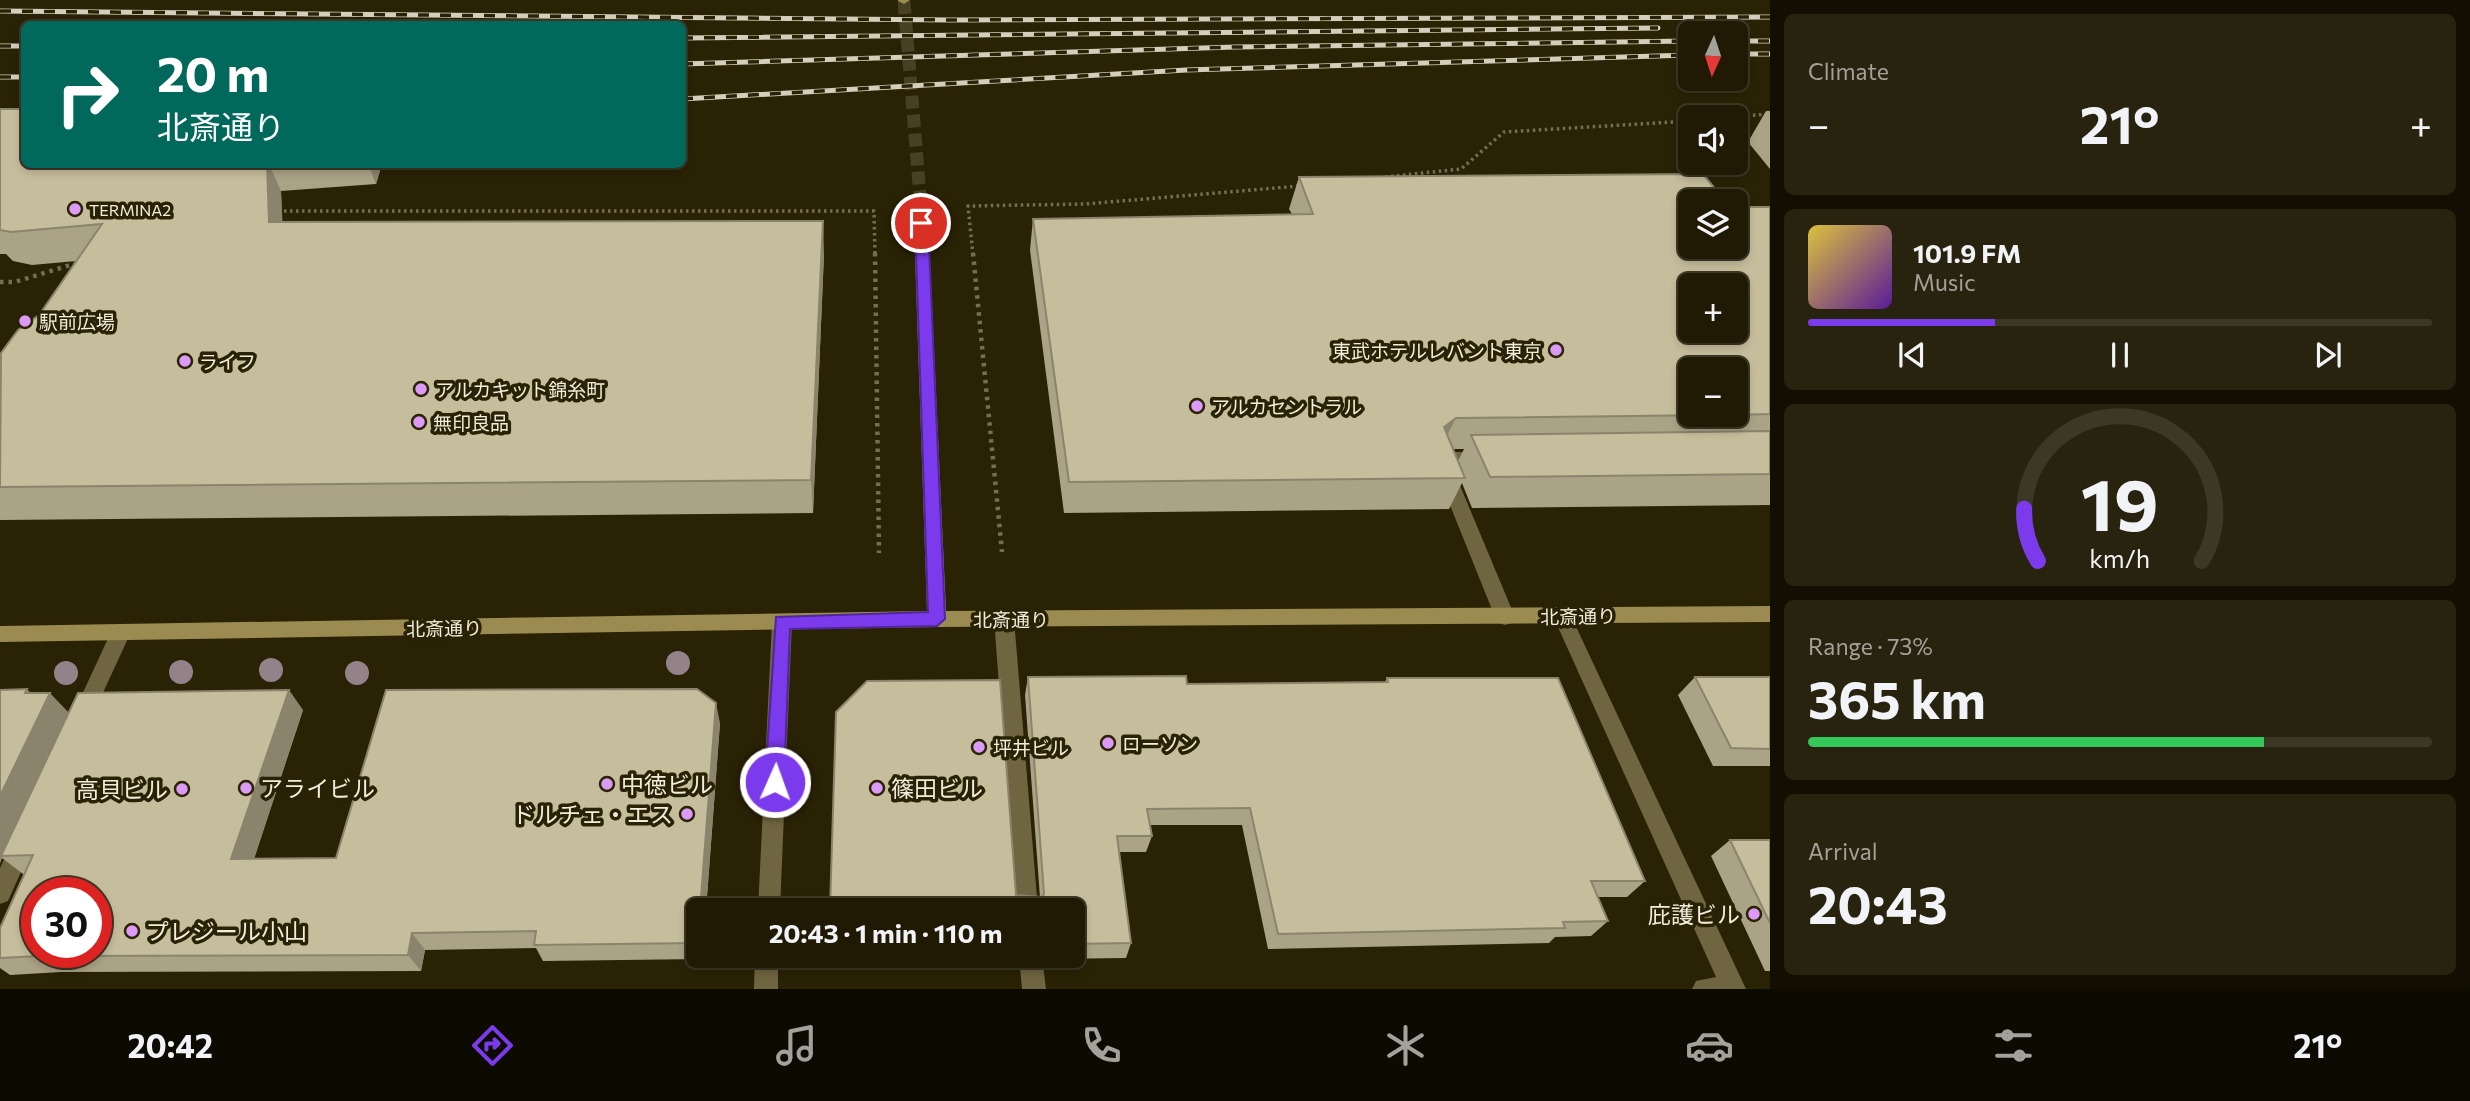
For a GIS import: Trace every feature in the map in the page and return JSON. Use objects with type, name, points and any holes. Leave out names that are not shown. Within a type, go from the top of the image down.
[{"type":"street","points":[[920,196],[937,619]]},
{"type":"street","points":[[1494,457],[1440,458],[1505,617]]},
{"type":"street","name":"北斎通り","points":[[0,634],[937,619],[1770,614]]},
{"type":"street","points":[[1562,616],[1734,989],[1704,989]]},
{"type":"street","points":[[1004,619],[1026,898]]},
{"type":"street","points":[[770,898],[782,622]]},
{"type":"street","points":[[78,725],[121,632]]},
{"type":"street","points":[[0,893],[33,821]]},
{"type":"street","points":[[766,989],[767,968]]},
{"type":"street","points":[[1032,968],[1034,989]]},
{"type":"path","points":[[1748,116],[1770,114]]},
{"type":"path","points":[[1378,177],[1461,169],[1504,131],[1678,122]]},
{"type":"path","points":[[1002,552],[968,206],[1085,204],[1308,185]]},
{"type":"path","points":[[277,211],[874,211],[879,553]]},
{"type":"path","points":[[0,282],[15,282],[88,260]]},
{"type":"building","name":"アルカキット錦糸町","points":[[0,109],[21,109],[21,168],[267,168],[269,222],[823,221],[811,480],[0,487],[1,353],[18,330],[39,315],[102,224],[11,232],[0,230]]},
{"type":"building","points":[[1704,175],[1715,189],[1678,189],[1678,259],[1748,259],[1748,207],[1770,207],[1770,414],[1748,415],[1748,357],[1678,357],[1678,415],[1456,418],[1444,427],[1465,478],[1069,482],[1033,219],[1313,214],[1299,177]]},
{"type":"building","points":[[1770,431],[1770,474],[1490,477],[1471,435]]},
{"type":"building","points":[[1186,676],[1187,684],[1388,682],[1387,678],[1558,678],[1645,881],[1591,881],[1608,921],[1563,922],[1565,928],[1278,934],[1250,808],[1147,809],[1152,836],[1117,836],[1131,943],[1085,944],[1085,898],[830,898],[836,712],[867,681],[1000,680],[1016,895],[1042,897],[1044,894],[1028,677]]},
{"type":"building","points":[[1695,677],[1770,677],[1770,749],[1731,748]]},
{"type":"building","points":[[27,689],[25,693],[50,693],[0,796],[0,690]]},
{"type":"building","points":[[697,689],[716,703],[701,898],[686,898],[686,943],[534,945],[536,931],[412,933],[408,955],[112,956],[112,877],[23,877],[33,855],[1,856],[78,693],[289,690],[231,859],[336,858],[386,690]]},
{"type":"building","points":[[1730,840],[1770,840],[1770,923]]},
{"type":"building","points":[[21,882],[21,957],[0,958],[0,928]]},
{"type":"tunnel","points":[[904,1],[920,196]]},
{"type":"railway","points":[[0,11],[950,20],[1770,17]]},
{"type":"railway","points":[[686,38],[1658,28]]},
{"type":"railway","points":[[686,64],[1235,47],[1678,41]]},
{"type":"railway","points":[[1748,41],[1770,41]]},
{"type":"railway","points":[[0,46],[21,46]]},
{"type":"railway","points":[[1748,54],[1770,54]]},
{"type":"railway","points":[[686,99],[1186,70],[1678,55]]},
{"type":"railway","points":[[0,77],[21,77]]},
{"type":"place","name":"TERMINA2","points":[[75,209]]},
{"type":"place","name":"駅前広場","points":[[25,321]]},
{"type":"place","name":"東武ホテルレバント東京","points":[[1556,350]]},
{"type":"place","name":"ライフ","points":[[185,361]]},
{"type":"place","name":"アルカキット錦糸町","points":[[421,389]]},
{"type":"place","name":"アルカセントラル","points":[[1197,406]]},
{"type":"place","name":"無印良品","points":[[419,422]]},
{"type":"place","name":"ローソン","points":[[1108,743]]},
{"type":"place","name":"坪井ビル","points":[[979,747]]},
{"type":"place","name":"中徳ビル","points":[[607,784]]},
{"type":"place","name":"アライビル","points":[[246,788]]},
{"type":"place","name":"篠田ビル","points":[[877,788]]},
{"type":"place","name":"高貝ビル","points":[[182,789]]},
{"type":"place","name":"ドルチェ・エス","points":[[687,814]]},
{"type":"place","name":"庇護ビル","points":[[1754,914]]},
{"type":"place","name":"プレジール小山","points":[[132,931]]},
{"type":"route","points":[[775,782],[782,622],[937,619],[921,223]]}]
